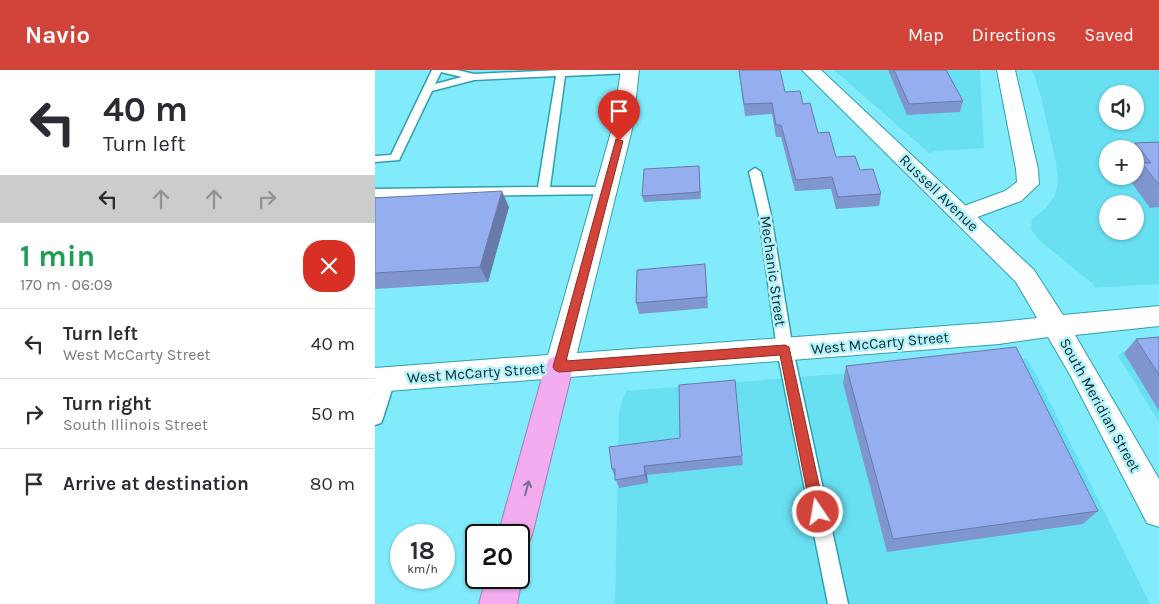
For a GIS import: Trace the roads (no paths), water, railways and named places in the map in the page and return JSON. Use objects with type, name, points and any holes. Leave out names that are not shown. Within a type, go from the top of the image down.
[{"type":"highway","points":[[518,524],[559,367]]},
{"type":"highway","points":[[497,604],[501,589]]},
{"type":"main road","points":[[559,367],[623,125],[630,70]]},
{"type":"main road","name":"Russell Avenue","points":[[811,70],[1025,276],[1055,326]]},
{"type":"main road","points":[[961,215],[1013,196],[1028,184],[1027,169],[1006,70]]},
{"type":"main road","name":"West McCarty Street","points":[[381,380],[999,333],[1159,316]]},
{"type":"main road","name":"South Meridian Street","points":[[1055,326],[1159,510]]},
{"type":"lane","points":[[375,159],[395,158],[437,70]]},
{"type":"lane","points":[[444,70],[474,78]]},
{"type":"lane","points":[[428,89],[474,78],[630,70]]},
{"type":"lane","points":[[543,191],[561,74]]},
{"type":"lane","name":"Mechanic Street","points":[[755,172],[765,215],[785,350],[838,604]]},
{"type":"lane","points":[[375,194],[421,191],[605,191]]},
{"type":"lane","points":[[375,418],[381,380]]}]
